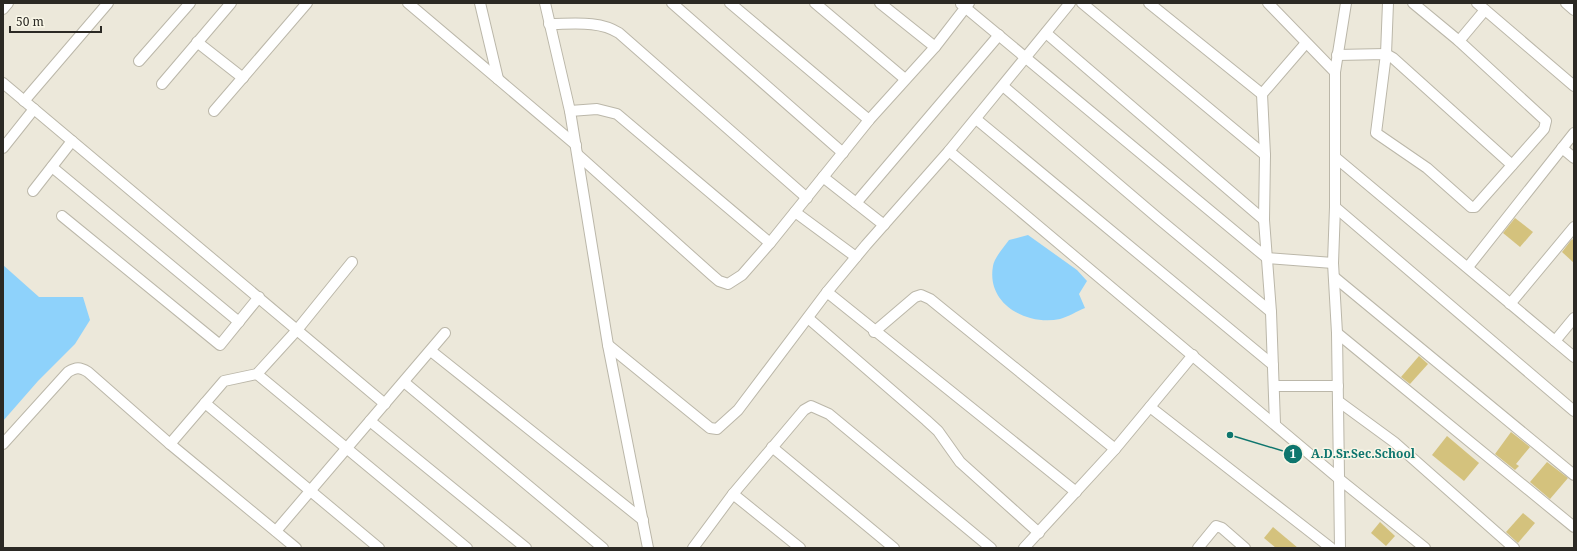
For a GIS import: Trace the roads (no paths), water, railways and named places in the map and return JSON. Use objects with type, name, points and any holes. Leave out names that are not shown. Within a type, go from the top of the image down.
[{"type":"street","points":[[3,9],[8,3]]},
{"type":"street","points":[[24,101],[108,3]]},
{"type":"street","points":[[139,61],[190,3]]},
{"type":"street","points":[[162,84],[231,3]]},
{"type":"street","points":[[214,111],[306,3]]},
{"type":"street","points":[[408,3],[498,79],[720,281],[728,284],[736,280],[770,243],[869,120],[935,47],[964,4],[999,36],[1267,258],[1333,263]]},
{"type":"street","points":[[480,3],[498,79]]},
{"type":"street","points":[[545,3],[570,111],[608,345],[648,548]]},
{"type":"street","points":[[672,3],[843,153]]},
{"type":"street","points":[[730,3],[869,120]]},
{"type":"street","points":[[815,3],[905,79]]},
{"type":"street","points":[[880,3],[935,47]]},
{"type":"street","points":[[608,345],[710,428],[717,429],[738,410],[827,292],[976,119],[1070,3]]},
{"type":"street","points":[[1082,3],[1265,155]]},
{"type":"street","points":[[1149,3],[1262,94]]},
{"type":"street","points":[[1268,3],[1335,72]]},
{"type":"street","points":[[1340,548],[1337,333],[1333,263],[1335,207],[1335,72],[1346,3]]},
{"type":"street","points":[[1388,3],[1386,54],[1376,133],[1427,168],[1473,208],[1544,129],[1546,121],[1459,41],[1413,3]]},
{"type":"street","points":[[1477,3],[1574,86]]},
{"type":"street","points":[[1566,3],[1574,10]]},
{"type":"street","points":[[1459,41],[1485,10]]},
{"type":"street","points":[[549,24],[592,24],[610,27],[619,33],[807,198]]},
{"type":"street","points":[[1046,33],[1264,220]]},
{"type":"street","points":[[856,203],[999,36]]},
{"type":"street","points":[[197,42],[243,78]]},
{"type":"street","points":[[1275,424],[1271,312],[1264,220],[1265,155],[1262,94],[1306,43]]},
{"type":"street","points":[[1338,55],[1386,54],[1393,58],[1512,165]]},
{"type":"street","points":[[4,86],[34,109],[385,404]]},
{"type":"street","points":[[1003,86],[1271,312]]},
{"type":"street","points":[[3,148],[34,109]]},
{"type":"street","points":[[570,111],[597,109],[617,114],[770,243]]},
{"type":"street","points":[[976,119],[1273,365]]},
{"type":"street","points":[[1468,267],[1574,133]]},
{"type":"street","points":[[33,191],[72,141]]},
{"type":"street","points":[[1562,148],[1574,158]]},
{"type":"street","points":[[949,151],[1109,286],[1193,354],[1338,478],[1425,548]]},
{"type":"street","points":[[1335,157],[1574,357]]},
{"type":"street","points":[[52,167],[239,322]]},
{"type":"street","points":[[823,177],[884,225]]},
{"type":"street","points":[[1335,207],[1574,411]]},
{"type":"street","points":[[795,212],[856,257]]},
{"type":"street","points":[[62,216],[220,345],[259,297]]},
{"type":"street","points":[[1510,304],[1574,227]]},
{"type":"street","points":[[170,444],[224,382],[257,374],[297,330],[352,262]]},
{"type":"street","points":[[1334,277],[1574,475]]},
{"type":"street","points":[[827,292],[874,332],[1076,492]]},
{"type":"street","points":[[874,332],[915,297],[921,295],[930,299],[1115,449]]},
{"type":"street","points":[[808,318],[926,420],[938,432],[960,462],[1039,533]]},
{"type":"street","points":[[1555,341],[1574,318]]},
{"type":"street","points":[[276,531],[446,333]]},
{"type":"street","points":[[1337,333],[1574,527]]},
{"type":"street","points":[[431,351],[643,520]]},
{"type":"street","points":[[1024,548],[1115,449],[1193,354]]},
{"type":"street","points":[[3,444],[68,372],[74,368],[81,368],[88,372],[170,444],[296,548]]},
{"type":"street","points":[[257,374],[466,548]]},
{"type":"street","points":[[404,382],[602,548]]},
{"type":"street","points":[[1274,386],[1338,386]]},
{"type":"street","points":[[1338,401],[1394,442],[1514,548]]},
{"type":"street","points":[[205,403],[379,548]]},
{"type":"street","points":[[693,548],[733,494],[772,447],[804,410],[812,406],[829,414],[991,548]]},
{"type":"street","points":[[1150,406],[1331,548]]},
{"type":"street","points":[[370,421],[526,548]]},
{"type":"street","points":[[772,447],[894,548]]},
{"type":"street","points":[[733,494],[800,548]]},
{"type":"street","points":[[1198,548],[1216,526],[1222,528],[1245,548]]},
{"type":"water","points":[[1028,235],[1077,270],[1087,281],[1079,294],[1085,308],[1060,319],[1035,319],[1022,315],[1002,301],[996,291],[993,279],[994,263],[997,256],[1009,240]]},
{"type":"water","points":[[3,265],[39,297],[83,297],[90,320],[75,344],[38,381],[3,421]]},
{"type":"place","name":"A.D.Sr.Sec.School","points":[[1230,435]]}]
